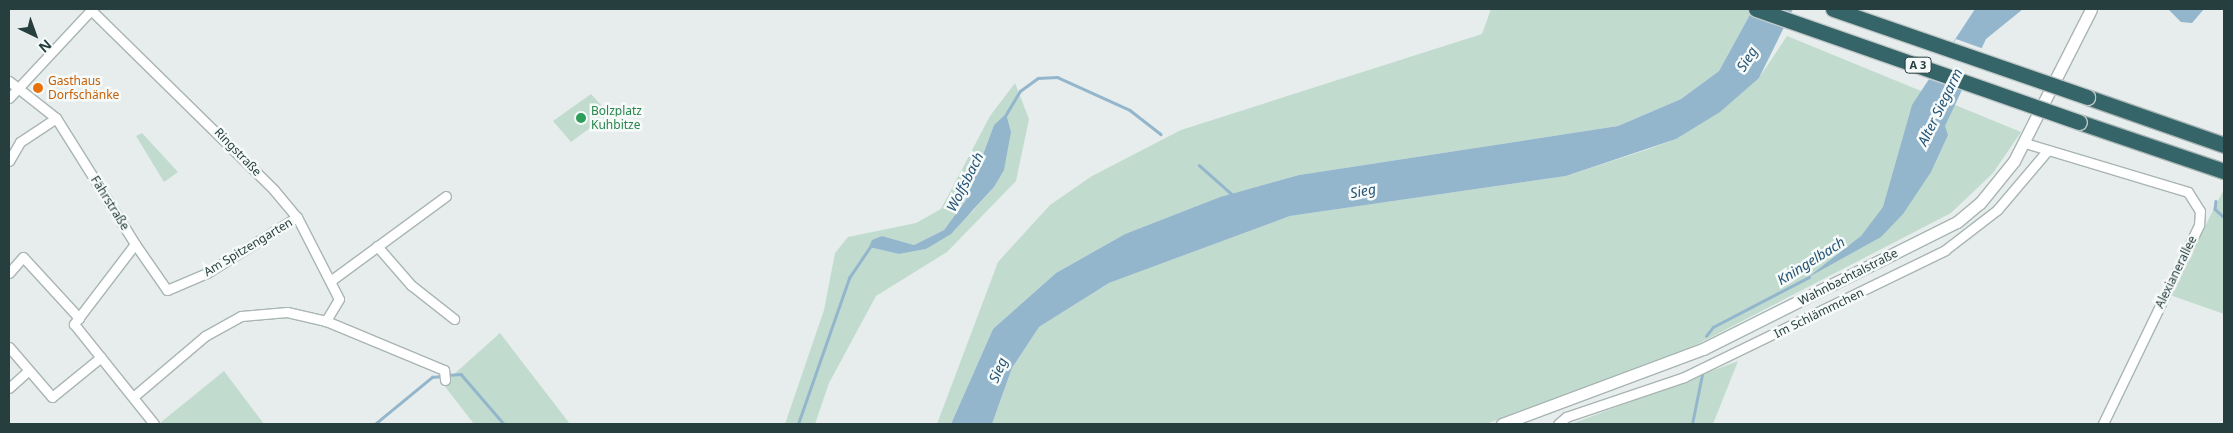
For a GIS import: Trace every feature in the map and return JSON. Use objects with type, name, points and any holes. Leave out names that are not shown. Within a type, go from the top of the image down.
[{"type":"highway","name":"A 3","points":[[1756,9],[2224,171]]},
{"type":"highway","name":"A 3","points":[[1833,9],[2224,145]]},
{"type":"main road","name":"Wahnbachtalstraße","points":[[1502,424],[1703,350],[1957,222],[2001,181],[2025,143],[2091,9]]},
{"type":"street","points":[[9,98],[91,9]]},
{"type":"street","name":"Ringstraße","points":[[91,9],[207,120],[297,217],[333,279],[339,299],[326,322]]},
{"type":"street","name":"Fährstraße","points":[[9,80],[17,91],[56,118],[135,244],[78,318]]},
{"type":"street","points":[[9,160],[20,142],[56,118]]},
{"type":"street","name":"Alexianerallee","points":[[2025,143],[2188,192],[2200,211],[2199,225],[2103,424]]},
{"type":"street","name":"Im Schlämmchen","points":[[1558,424],[1566,417],[1684,377],[1945,250],[1997,210],[2047,151]]},
{"type":"street","points":[[333,279],[446,196]]},
{"type":"street","name":"Am Spitzengarten","points":[[135,244],[167,290],[207,273],[297,217]]},
{"type":"street","points":[[377,246],[411,285],[454,318]]},
{"type":"street","points":[[9,273],[23,257],[78,318],[74,324],[154,424]]},
{"type":"street","points":[[133,397],[205,336],[241,316],[287,312],[326,322],[444,370],[445,380]]},
{"type":"street","points":[[9,347],[52,397],[101,357]]},
{"type":"street","points":[[9,388],[28,371]]},
{"type":"green space","points":[[1491,9],[1753,9],[1719,71],[1681,99],[1618,126],[1299,175],[1220,197],[1125,234],[1056,273],[993,329],[951,424],[937,424],[998,262],[1050,205],[1092,176],[1181,130],[1482,34]]},
{"type":"green space","points":[[1787,36],[2021,132],[1993,173],[1951,213],[1694,346],[1486,424],[992,424],[1012,368],[1039,327],[1109,283],[1290,216],[1566,176],[1649,149],[1676,139],[1759,78]]},
{"type":"green space","points":[[1015,83],[1029,119],[1016,181],[947,252],[876,296],[829,383],[815,424],[785,424],[824,310],[835,253],[848,237],[916,223],[941,209],[990,116]],"holes":[[[994,125],[994,187],[972,212],[926,249],[899,254],[869,247],[882,236],[914,245],[944,230],[966,200]]]},
{"type":"green space","name":"Bolzplatz Kuhbitze","points":[[591,94],[609,114],[571,142],[553,121]]},
{"type":"green space","points":[[142,133],[178,172],[164,182],[136,136]]},
{"type":"green space","points":[[2224,191],[2224,314],[2170,295]]},
{"type":"green space","points":[[500,333],[570,424],[474,424],[443,384]]},
{"type":"green space","points":[[1738,361],[1713,424],[1573,424],[1574,423]]},
{"type":"green space","points":[[224,371],[264,424],[160,423]]},
{"type":"water","name":"Sieg","points":[[1753,9],[1793,9],[1759,78],[1720,112],[1676,139],[1566,176],[1290,216],[1109,283],[1039,327],[1012,368],[992,424],[951,424],[993,329],[1056,273],[1125,234],[1220,197],[1299,175],[1618,126],[1681,99],[1719,71]]},
{"type":"water","name":"Alter Siegarm","points":[[1975,9],[2023,9],[1986,39],[1945,126],[1948,135],[1931,172],[1903,214],[1881,237],[1807,278],[1861,236],[1883,207],[1912,105]]},
{"type":"water","points":[[2168,9],[2204,9],[2192,23],[2181,22]]},
{"type":"water","points":[[1006,114],[1011,132],[1004,170],[994,187],[951,234],[926,249],[899,254],[869,247],[872,240],[882,236],[914,245],[944,230],[966,200],[994,125]]},
{"type":"pier","points":[[1956,39],[1984,49],[1964,91],[1928,79]]},
{"type":"waterway","name":"Wolfsbach","points":[[1005,116],[1020,91],[1038,78],[1057,77],[1130,110],[1161,134]]},
{"type":"waterway","name":"Wolfsbach","points":[[1199,165],[1233,195]]},
{"type":"waterway","points":[[2216,201],[2215,209],[2224,217]]},
{"type":"waterway","name":"Wolfsbach","points":[[798,424],[849,278],[870,247]]},
{"type":"waterway","name":"Kningelbach","points":[[1706,336],[1713,327],[1809,277]]},
{"type":"waterway","name":"Wolfsbach","points":[[447,375],[461,374],[504,424]]},
{"type":"waterway","name":"Kningelbach","points":[[1692,424],[1702,375]]},
{"type":"waterway","name":"Wolfsbach","points":[[375,424],[432,377],[442,376]]},
{"type":"place","name":"Gasthaus Dorfschänke","points":[[38,88]]},
{"type":"place","name":"Bolzplatz Kuhbitze","points":[[581,118]]}]
